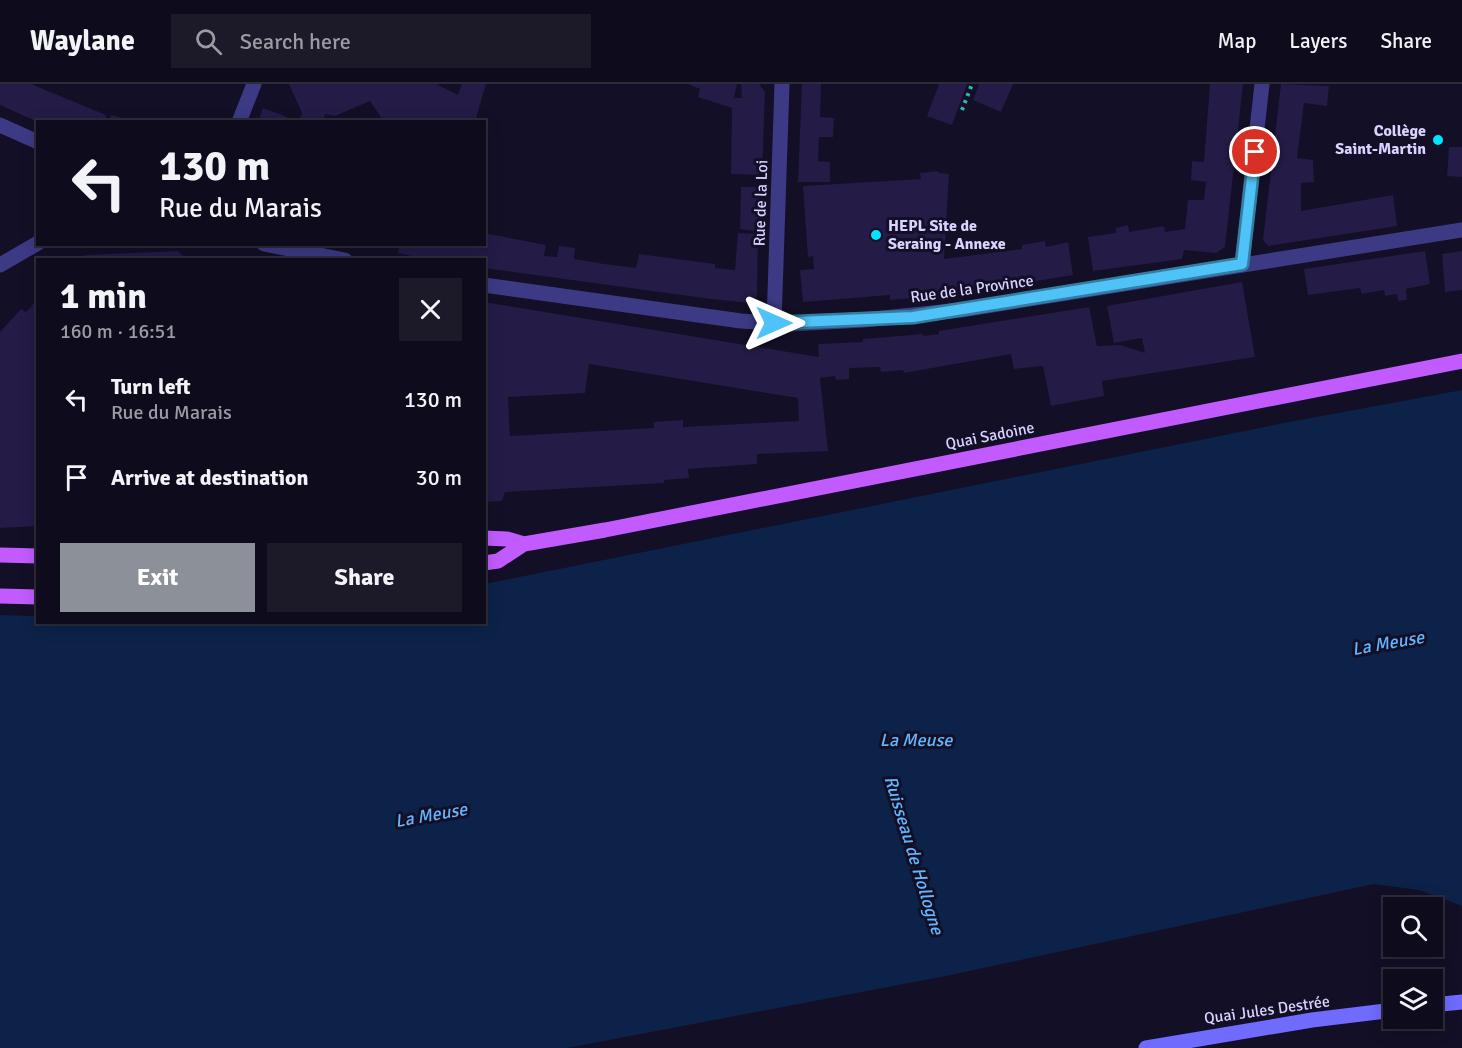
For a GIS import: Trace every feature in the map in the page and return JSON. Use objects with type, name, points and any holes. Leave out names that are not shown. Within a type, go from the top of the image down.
[{"type":"main road","name":"Quai Sadoine","points":[[486,563],[498,561],[524,544],[713,510],[1462,361]]},
{"type":"main road","name":"Quai Sadoine","points":[[486,538],[507,538],[524,544]]},
{"type":"main road","points":[[0,555],[36,556]]},
{"type":"main road","points":[[0,596],[36,597]]},
{"type":"main road","points":[[1443,1004],[1462,1002]]},
{"type":"main road","name":"Quai Jules Destrée","points":[[1146,1048],[1312,1020],[1383,1011]]},
{"type":"street","points":[[240,120],[254,84]]},
{"type":"street","name":"Rue de la Loi","points":[[774,323],[783,84]]},
{"type":"street","points":[[1242,264],[1262,84]]},
{"type":"street","points":[[0,125],[36,141]]},
{"type":"street","name":"Rue de la Province","points":[[486,285],[693,315],[774,323],[913,317],[1462,230]]},
{"type":"street","points":[[0,265],[36,244]]},
{"type":"street","points":[[274,246],[335,258]]},
{"type":"path","points":[[962,110],[972,84]]},
{"type":"water","name":"La Meuse","points":[[1462,390],[1462,906],[1443,897],[1419,890],[1374,884],[951,975],[567,1048],[0,1048],[0,615],[36,616],[36,624],[486,624],[486,584],[1284,423]]},
{"type":"building","points":[[0,84],[31,84],[106,115],[105,120],[36,121],[0,105]]},
{"type":"building","points":[[289,84],[436,84],[458,95],[462,84],[486,84],[476,120],[380,120],[381,117],[370,101],[335,116],[325,114],[324,120],[300,120],[302,113]]},
{"type":"building","points":[[688,84],[737,84],[734,98],[742,98],[741,84],[759,84],[765,92],[762,175],[731,174],[732,108],[698,97],[700,89]]},
{"type":"building","points":[[802,84],[821,84],[820,117],[834,118],[833,137],[819,137],[818,161],[830,162],[830,182],[798,182]]},
{"type":"building","points":[[939,84],[967,84],[952,125],[927,116]]},
{"type":"building","points":[[979,84],[1013,84],[1001,112],[973,100]]},
{"type":"building","points":[[1210,84],[1243,84],[1225,247],[1216,253],[1184,250],[1182,259],[1093,271],[1088,237],[1116,233],[1116,228],[1128,225],[1129,232],[1164,226],[1165,232],[1185,229],[1188,200],[1204,200],[1206,182],[1191,180],[1192,161],[1204,162]]},
{"type":"building","points":[[1281,84],[1329,86],[1327,106],[1304,103],[1297,158],[1313,160],[1314,182],[1301,183],[1301,211],[1393,195],[1397,226],[1268,246],[1263,240]]},
{"type":"building","points":[[263,108],[287,117],[286,120],[259,120]]},
{"type":"building","points":[[111,115],[122,118],[122,120],[110,120]]},
{"type":"building","points":[[1449,147],[1462,147],[1462,177],[1447,176]]},
{"type":"building","name":"HEPL Site de Seraing - Annexe","points":[[938,171],[949,174],[944,259],[1022,249],[1022,245],[1045,241],[1046,247],[1068,242],[1073,275],[942,296],[890,300],[890,295],[803,302],[800,270],[814,269],[813,256],[808,257],[803,186],[921,179],[920,173]]},
{"type":"building","points":[[741,187],[762,187],[761,232],[740,229]]},
{"type":"building","points":[[486,233],[546,245],[544,256],[557,257],[559,246],[575,248],[574,259],[604,264],[636,268],[639,254],[715,264],[715,268],[735,270],[738,233],[758,234],[757,296],[750,303],[711,299],[486,268],[486,258],[421,258],[398,253],[400,246],[486,246]]},
{"type":"building","points":[[178,251],[185,258],[81,258],[86,255]]},
{"type":"building","points":[[1425,251],[1430,284],[1406,289],[1407,300],[1398,301],[1397,294],[1385,296],[1384,290],[1362,294],[1360,288],[1308,295],[1304,269]]},
{"type":"building","points":[[1462,251],[1462,290],[1445,292],[1442,254]]},
{"type":"building","points":[[1242,282],[1255,357],[1102,381],[1104,396],[1051,406],[1043,366],[1014,369],[1011,354],[904,373],[903,370],[881,372],[880,367],[849,368],[849,379],[836,380],[835,376],[820,378],[828,451],[757,454],[757,464],[688,469],[689,478],[664,480],[664,483],[505,492],[502,501],[486,502],[486,302],[819,357],[818,344],[939,334],[939,331],[1089,307],[1097,346],[1120,345],[1145,353],[1142,338],[1114,343],[1107,306]],"holes":[[[589,364],[798,398],[799,421],[683,427],[683,420],[654,422],[654,428],[510,436],[508,397],[585,393]]]},
{"type":"building","points":[[36,301],[36,526],[0,528],[0,332],[21,309],[26,312]]},
{"type":"place","name":"Collège Saint-Martin","points":[[1438,140]]},
{"type":"place","name":"HEPL Site de Seraing - Annexe","points":[[876,235]]},
{"type":"route","points":[[774,323],[913,317],[1242,264],[1255,152]]},
{"type":"water label","name":"Ruisseau de Hollogne","points":[[914,855]]}]
